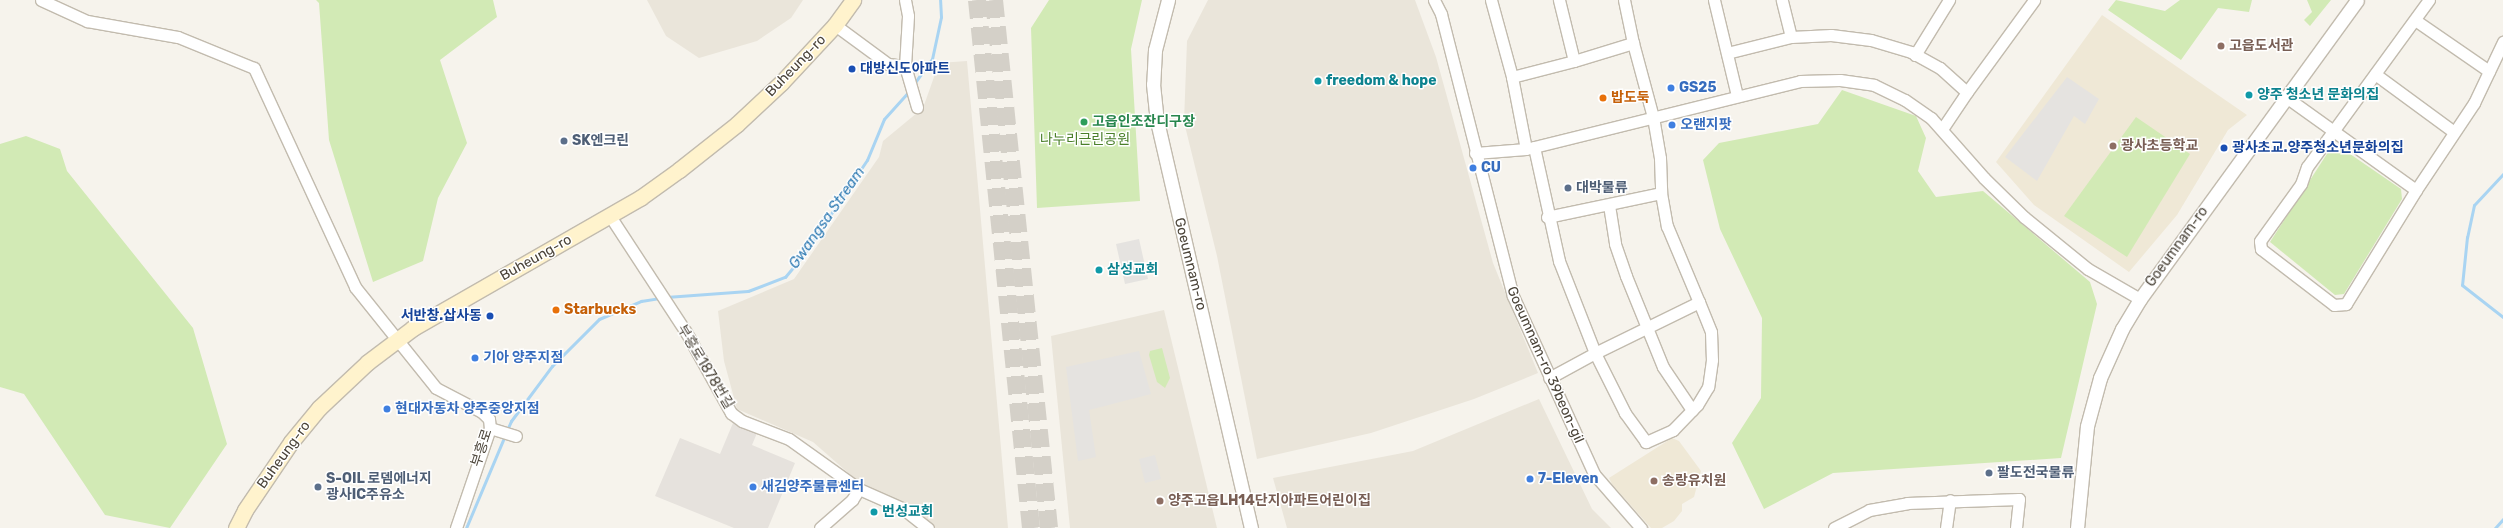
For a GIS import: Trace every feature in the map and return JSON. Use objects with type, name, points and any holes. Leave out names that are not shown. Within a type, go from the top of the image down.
[{"type":"main road","name":"Buheung-ro","points":[[236,528],[245,510],[296,435],[342,385],[396,340],[640,198],[737,124],[781,83],[835,25],[853,0]]},
{"type":"street","name":"부흥로","points":[[41,0],[87,21],[178,37],[254,68],[354,287],[436,388],[482,412],[489,419],[490,428],[456,528]]},
{"type":"street","points":[[905,0],[908,16],[904,66],[917,107]]},
{"type":"street","name":"Goeumnam-ro","points":[[1168,0],[1158,32],[1154,56],[1153,84],[1157,121],[1251,528]]},
{"type":"street","name":"Goeumnam-ro 39beon-gil","points":[[1434,0],[1440,14],[1513,296],[1594,474],[1641,528]]},
{"type":"street","points":[[1490,0],[1512,77],[1561,268],[1595,353],[1625,413],[1646,442],[1673,430],[1692,410],[1708,387],[1712,360],[1711,332],[1667,226],[1660,193],[1660,158],[1653,117],[1633,43],[1624,0]]},
{"type":"street","points":[[1559,0],[1574,61]]},
{"type":"street","points":[[1714,0],[1737,96]]},
{"type":"street","points":[[1782,0],[1791,37]]},
{"type":"street","points":[[1915,55],[1949,0]]},
{"type":"street","points":[[1942,129],[2034,0]]},
{"type":"street","name":"Goeumnam-ro","points":[[2077,528],[2084,443],[2091,407],[2109,354],[2140,299],[2357,0]]},
{"type":"street","points":[[2429,0],[2307,167],[2301,184],[2260,241],[2261,250],[2334,305],[2346,304],[2416,190],[2474,103],[2503,42]]},
{"type":"street","points":[[2415,20],[2489,71]]},
{"type":"street","points":[[835,25],[888,64],[904,66]]},
{"type":"street","points":[[1727,53],[1791,37],[1831,35],[1855,37],[1915,55],[1940,68],[1967,92]]},
{"type":"street","points":[[1512,77],[1574,61],[1633,43]]},
{"type":"street","points":[[2375,74],[2454,132]]},
{"type":"street","points":[[1475,153],[1530,148],[1800,81],[1840,80],[1874,85],[1905,100],[1931,118],[1984,178],[2024,218],[2088,269],[2140,299]]},
{"type":"street","points":[[2286,97],[2335,130],[2416,190]]},
{"type":"street","points":[[1547,217],[1660,193]]},
{"type":"street","points":[[1609,205],[1615,244],[1663,367],[1692,410]]},
{"type":"street","name":"부흥로1878번길","points":[[610,216],[657,289],[668,309],[686,332],[731,413],[742,421],[789,438],[859,489],[902,508],[928,528]]},
{"type":"street","points":[[1549,378],[1595,353],[1699,302]]},
{"type":"street","points":[[490,428],[514,435]]},
{"type":"street","points":[[820,528],[852,500],[859,489]]},
{"type":"street","points":[[1834,528],[1869,510],[1886,506],[1950,500],[2019,499],[2016,528]]},
{"type":"street","points":[[1946,528],[1950,500]]},
{"type":"shaded area","points":[[647,0],[803,0],[791,18],[757,41],[699,58],[666,36]]},
{"type":"shaded area","points":[[1208,0],[1415,0],[1436,57],[1493,263],[1538,373],[1474,399],[1371,433],[1257,459],[1217,256],[1184,122],[1187,41]]},
{"type":"shaded area","name":"광사초등학교","points":[[2102,15],[2247,115],[2228,130],[2177,215],[2129,272],[2034,205],[1996,162]]},
{"type":"shaded area","points":[[967,61],[1008,528],[933,528],[914,507],[870,492],[813,442],[737,409],[724,361],[718,311],[794,279],[879,157],[883,141],[923,108],[939,63]]},
{"type":"shaded area","points":[[2067,77],[2099,99],[2085,124],[2074,116],[2037,181],[2005,157]]},
{"type":"shaded area","points":[[1139,239],[1148,279],[1125,284],[1116,244]]},
{"type":"shaded area","points":[[1164,310],[1217,528],[1070,528],[1051,336]]},
{"type":"shaded area","points":[[1139,351],[1151,394],[1089,410],[1096,457],[1078,461],[1066,367]]},
{"type":"shaded area","points":[[1539,399],[1592,509],[1611,528],[1287,528],[1273,478],[1413,451]]},
{"type":"shaded area","points":[[733,423],[757,433],[752,445],[795,463],[768,528],[734,528],[655,496],[680,438],[720,454]]},
{"type":"shaded area","name":"송랑유치원","points":[[1672,438],[1679,441],[1701,471],[1694,497],[1682,504],[1682,511],[1674,521],[1662,528],[1651,528],[1612,484],[1609,478]]},
{"type":"shaded area","points":[[1155,455],[1161,479],[1145,483],[1139,459]]},
{"type":"green space","points":[[316,0],[493,0],[497,17],[440,60],[467,143],[438,198],[423,261],[373,282],[329,140],[319,3]]},
{"type":"green space","name":"나누리근린공원","points":[[1049,0],[1142,0],[1131,49],[1140,201],[1037,208],[1031,28]]},
{"type":"green space","points":[[2116,0],[2165,11],[2180,0],[2252,0],[2249,12],[2218,8],[2181,60],[2108,10]]},
{"type":"green space","points":[[2307,0],[2331,0],[2310,26],[2304,20],[2312,12]]},
{"type":"green space","points":[[1842,90],[1916,116],[1926,138],[1918,171],[1936,197],[1983,191],[2090,282],[2097,304],[2061,458],[1833,473],[1764,509],[1732,443],[1761,398],[1762,318],[1720,229],[1703,160],[1719,143],[1818,124]]},
{"type":"green space","points":[[2136,117],[2190,154],[2127,257],[2064,216]]},
{"type":"green space","points":[[26,136],[60,149],[67,171],[193,328],[227,444],[170,528],[105,515],[24,394],[0,387],[0,144]]},
{"type":"green space","points":[[2334,143],[2401,189],[2402,199],[2344,294],[2335,295],[2270,242]]},
{"type":"green space","points":[[1162,348],[1170,378],[1165,388],[1157,382],[1149,355],[1150,351]]},
{"type":"waterway","name":"Gwangsa Stream","points":[[913,85],[932,59],[941,17],[940,0]]},
{"type":"waterway","name":"Gwangsa Stream","points":[[666,297],[748,291],[785,277],[802,257],[867,160],[884,119],[909,91]]},
{"type":"waterway","points":[[2503,174],[2474,205],[2467,237],[2462,285],[2503,317]]},
{"type":"waterway","name":"Gwangsa Stream","points":[[507,430],[511,421],[552,366],[599,319],[641,301],[661,298]]},
{"type":"waterway","name":"Gwangsa Stream","points":[[466,528],[505,435]]},
{"type":"waterway","points":[[2495,528],[2503,519]]},
{"type":"tunnel","points":[[977,0],[1031,528]]},
{"type":"tunnel","points":[[994,0],[1049,528]]},
{"type":"place","name":"고읍도서관","points":[[2221,46]]},
{"type":"place","name":"대방신도아파트","points":[[852,69]]},
{"type":"place","name":"freedom & hope","points":[[1318,81]]},
{"type":"place","name":"GS25","points":[[1671,88]]},
{"type":"place","name":"양주 청소년 문화의집","points":[[2249,95]]},
{"type":"place","name":"밥도둑","points":[[1603,98]]},
{"type":"place","name":"고읍인조잔디구장","points":[[1084,122]]},
{"type":"place","name":"오랜지팟","points":[[1672,125]]},
{"type":"place","name":"SK엔크린","points":[[564,141]]},
{"type":"place","name":"광사초등학교","points":[[2113,146]]},
{"type":"place","name":"광사초교.양주청소년문화의집","points":[[2224,148]]},
{"type":"place","name":"CU","points":[[1473,168]]},
{"type":"place","name":"대박물류","points":[[1568,188]]},
{"type":"place","name":"삼성교회","points":[[1099,270]]},
{"type":"place","name":"Starbucks","points":[[556,310]]},
{"type":"place","name":"서반창.삽사동","points":[[490,316]]},
{"type":"place","name":"기아 양주지점","points":[[475,358]]},
{"type":"place","name":"현대자동차 양주중앙지점","points":[[387,409]]},
{"type":"place","name":"팔도전국물류","points":[[1989,473]]},
{"type":"place","name":"7-Eleven","points":[[1530,479]]},
{"type":"place","name":"송랑유치원","points":[[1654,481]]},
{"type":"place","name":"S-OIL 로뎀에너지 광사IC주유소","points":[[318,487]]},
{"type":"place","name":"새김양주물류센터","points":[[753,487]]},
{"type":"place","name":"양주고읍LH14단지아파트어린이집","points":[[1160,501]]},
{"type":"place","name":"번성교회","points":[[874,512]]}]
